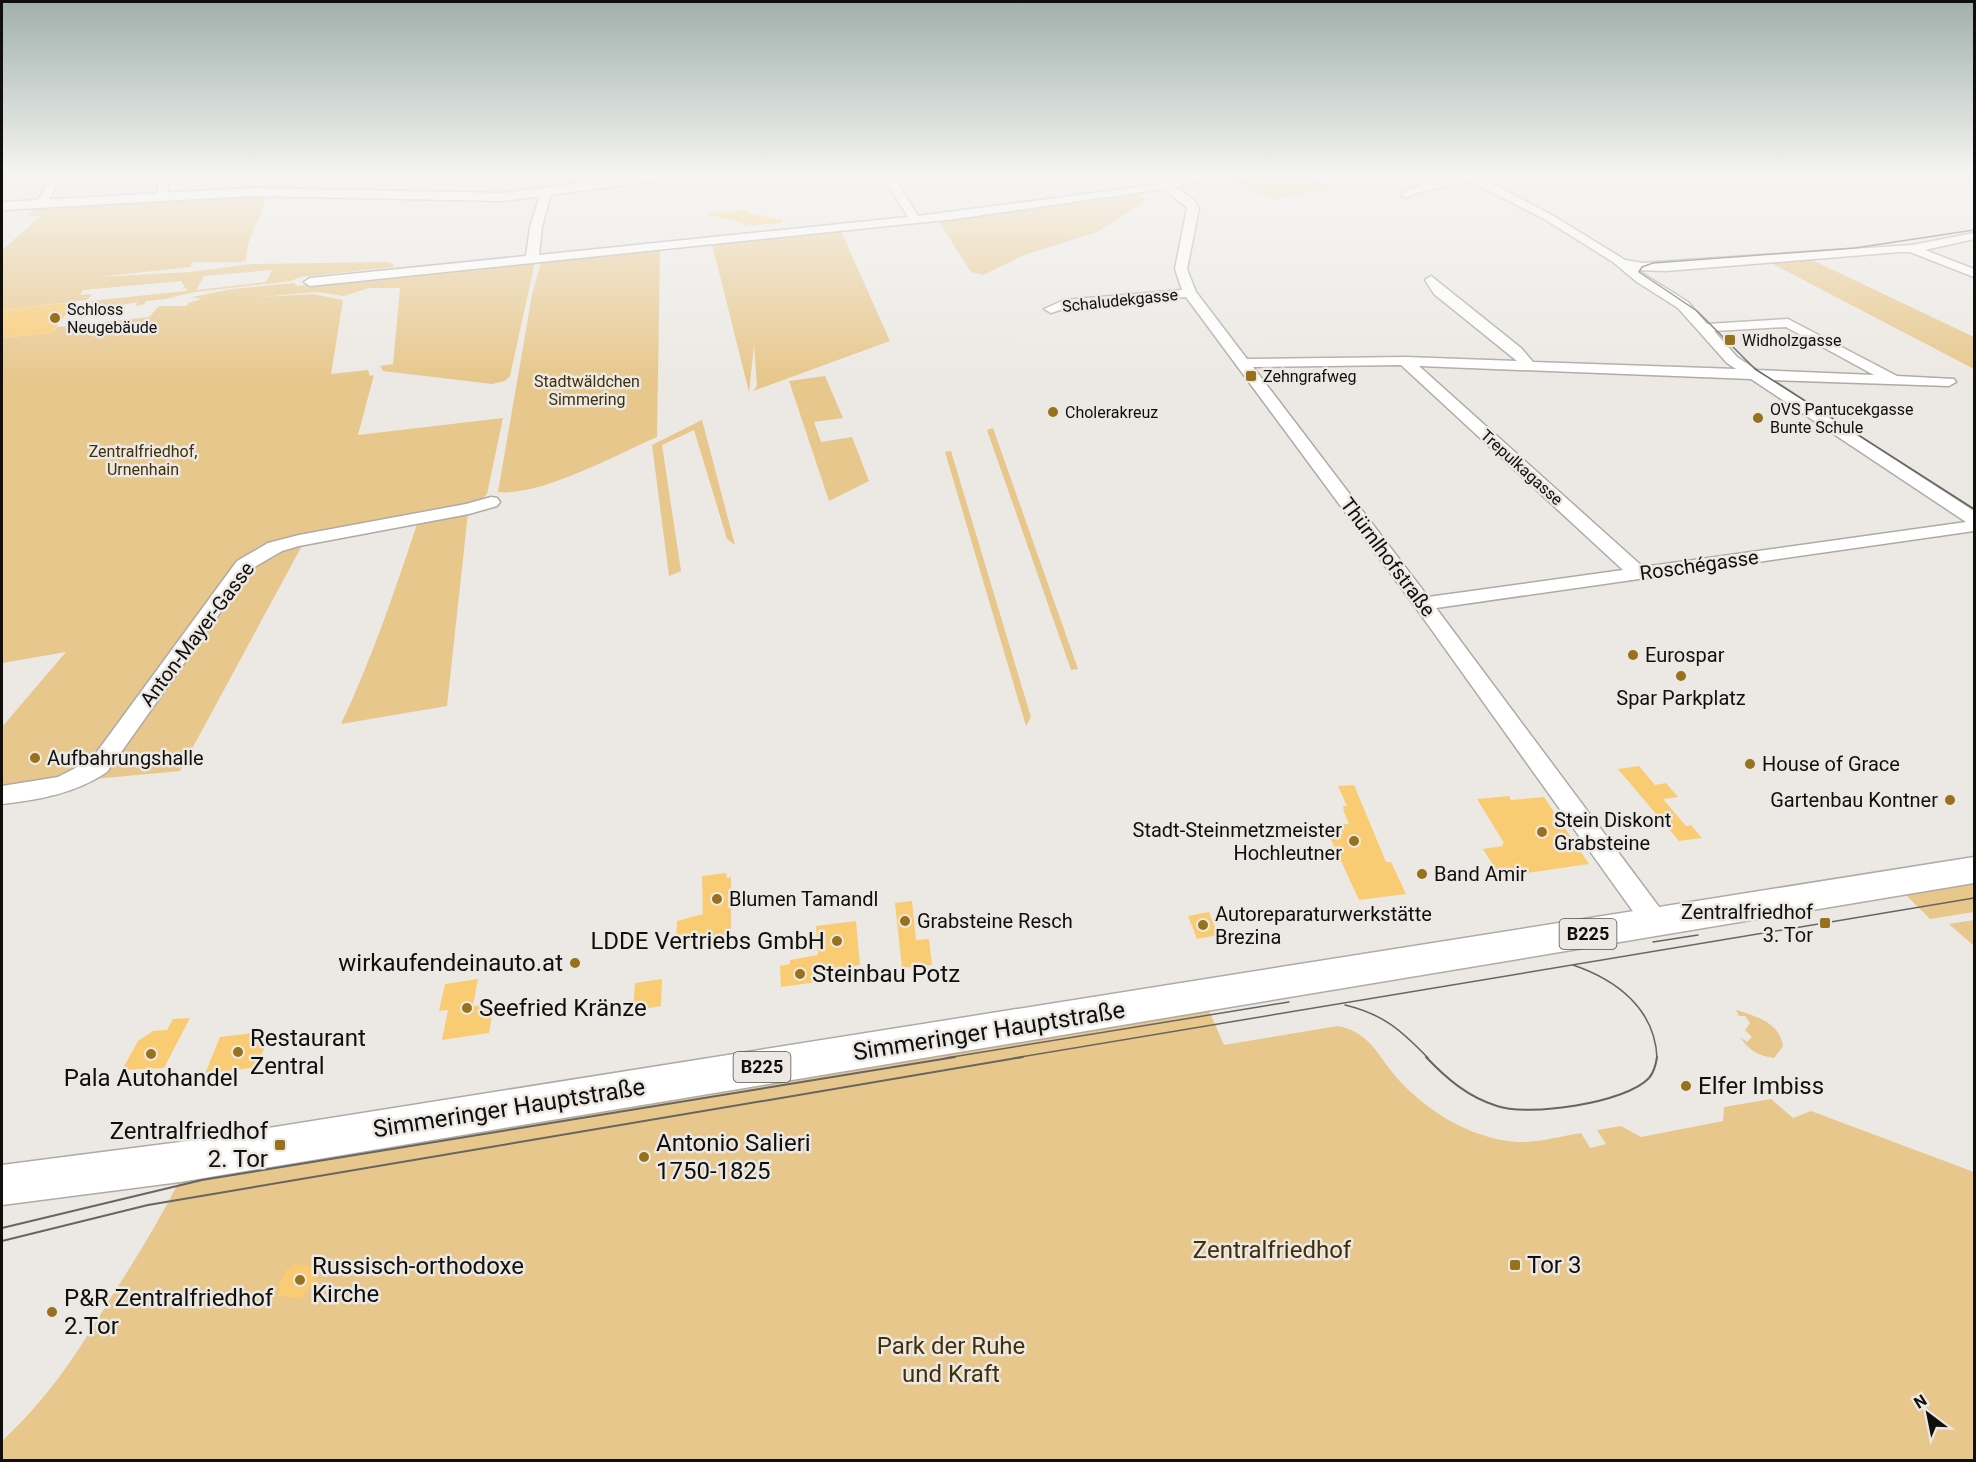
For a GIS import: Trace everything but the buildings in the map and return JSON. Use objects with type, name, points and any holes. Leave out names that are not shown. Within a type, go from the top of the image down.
[{"type":"main road","name":"Simmeringer Hauptstraße","points":[[2,1185],[180,1162],[1974,870]]},
{"type":"street","points":[[532,259],[534,243]]},
{"type":"street","points":[[310,282],[687,243]]},
{"type":"street","name":"Thürnlhofstraße","points":[[1186,243],[1181,269],[1190,293],[1423,604],[1656,923]]},
{"type":"street","points":[[1591,243],[1621,262],[1641,279],[1683,305],[1732,360],[1974,519]]},
{"type":"street","points":[[1621,262],[1650,267],[1808,256],[1883,248],[1912,249],[1940,243]]},
{"type":"street","points":[[1912,249],[1974,273]]},
{"type":"street","points":[[1431,280],[1439,291],[1516,351],[1528,365]]},
{"type":"street","name":"Schaludekgasse","points":[[1051,309],[1064,304],[1190,293]]},
{"type":"street","points":[[1703,328],[1785,322],[1897,382]]},
{"type":"street","points":[[1244,363],[1405,361],[1897,382],[1949,382]]},
{"type":"street","name":"Trepulkagasse","points":[[1405,361],[1639,574]]},
{"type":"street","name":"Anton-Mayer-Gasse","points":[[2,795],[57,788],[87,775],[99,766],[244,565],[258,555],[299,541],[469,509],[491,502]]},
{"type":"street","name":"Roschégasse","points":[[1423,604],[1974,526]]},
{"type":"green space","points":[[10,243],[248,243],[246,260],[242,262],[192,262],[191,267],[97,277],[190,272],[251,264],[388,262],[393,264],[393,267],[194,292],[146,301],[136,306],[137,302],[112,307],[110,312],[81,318],[78,315],[80,310],[69,310],[94,303],[89,301],[186,291],[188,288],[183,289],[185,284],[182,284],[182,281],[83,290],[80,295],[92,294],[87,300],[2,310],[2,250]],"holes":[[[272,270],[266,282],[196,290],[204,276]]]},
{"type":"green space","points":[[846,243],[890,341],[753,391],[757,386],[754,345],[749,392],[712,244]]},
{"type":"green space","points":[[953,243],[1061,243],[1024,255],[983,275],[971,272]]},
{"type":"green space","name":"Stadtwäldchen Simmering","points":[[660,250],[657,437],[556,481],[515,492],[498,492],[532,295],[541,262]]},
{"type":"green space","points":[[1810,259],[1974,337],[1974,369],[1769,262]]},
{"type":"green space","name":"Zentralfriedhof, Urnenhain","points":[[535,262],[510,376],[505,381],[492,384],[383,371],[380,366],[393,364],[400,288],[369,288],[344,296],[316,292],[261,297],[313,294],[343,300],[331,374],[368,370],[370,376],[374,375],[358,435],[503,418],[487,494],[479,502],[265,548],[96,764],[52,785],[2,789],[2,727],[66,652],[2,663],[2,338],[52,333],[57,327],[149,317],[159,306],[187,306],[188,303],[202,299],[192,297],[232,289],[294,283],[297,286]]},
{"type":"green space","points":[[825,376],[843,418],[814,422],[821,442],[852,437],[869,481],[829,501],[789,381]]},
{"type":"green space","points":[[702,420],[735,545],[727,539],[694,430],[662,445],[681,571],[669,576],[652,445]]},
{"type":"green space","points":[[993,428],[1078,669],[1071,670],[987,430]]},
{"type":"green space","points":[[951,451],[1031,717],[1026,726],[945,452]]},
{"type":"green space","points":[[468,513],[447,706],[341,724],[383,624],[418,521]]},
{"type":"green space","points":[[304,542],[180,771],[94,779],[253,561]]},
{"type":"green space","points":[[1974,881],[1974,912],[1930,919],[1904,893]]},
{"type":"green space","points":[[1974,920],[1974,946],[1949,924]]},
{"type":"green space","name":"Zentralfriedhof","points":[[1207,1006],[1224,1045],[1338,1026],[1348,1029],[1370,1043],[1392,1072],[1417,1098],[1464,1128],[1499,1140],[1533,1141],[1581,1133],[1590,1148],[1606,1144],[1597,1130],[1621,1126],[1641,1137],[1723,1121],[1724,1107],[1771,1099],[1793,1118],[1811,1111],[1974,1172],[1974,1460],[2,1460],[2,1441],[34,1408],[74,1357],[139,1252],[184,1172]]},
{"type":"green space","points":[[1736,1010],[1759,1018],[1777,1032],[1783,1046],[1774,1058],[1754,1052],[1743,1042],[1740,1037],[1747,1042],[1752,1037],[1745,1030],[1750,1023],[1745,1016],[1739,1016]]},
{"type":"tram line","points":[[1887,243],[1855,248],[1653,263],[1642,267],[1639,272],[1697,311],[1755,369],[1974,509]]},
{"type":"tram line","points":[[1014,1058],[1974,898]]},
{"type":"tram line","points":[[1653,942],[1698,935]]},
{"type":"tram line","points":[[1573,965],[1604,979],[1631,999],[1649,1025],[1655,1041],[1657,1057]]},
{"type":"tram line","points":[[946,1058],[1289,1002]]},
{"type":"tram line","points":[[1345,1005],[1370,1013],[1391,1024],[1428,1058]]},
{"type":"tram line","points":[[2,1228],[202,1180],[955,1057]]},
{"type":"tram line","points":[[2,1241],[148,1205],[1023,1057]]},
{"type":"tram line","points":[[1426,1057],[1450,1080],[1477,1098],[1497,1106],[1531,1110],[1576,1106],[1599,1101],[1637,1087],[1649,1078],[1657,1057]]},
{"type":"place","name":"Schloss Neugebäude","points":[[55,318]]},
{"type":"place","name":"Widholzgasse","points":[[1730,340]]},
{"type":"place","name":"Zehngrafweg","points":[[1251,376]]},
{"type":"place","name":"Cholerakreuz","points":[[1053,412]]},
{"type":"place","name":"OVS Pantucekgasse Bunte Schule","points":[[1758,418]]},
{"type":"place","name":"Eurospar","points":[[1633,655]]},
{"type":"place","name":"Spar Parkplatz","points":[[1681,676]]},
{"type":"place","name":"Aufbahrungshalle","points":[[35,758]]},
{"type":"place","name":"House of Grace","points":[[1750,764]]},
{"type":"place","name":"Gartenbau Kontner","points":[[1950,800]]},
{"type":"place","name":"Stein Diskont Grabsteine","points":[[1542,832]]},
{"type":"place","name":"Stadt-Steinmetzmeister Hochleutner","points":[[1354,841]]},
{"type":"place","name":"Band Amir","points":[[1422,874]]},
{"type":"place","name":"Blumen Tamandl","points":[[717,899]]},
{"type":"place","name":"Grabsteine Resch","points":[[905,921]]},
{"type":"place","name":"Zentralfriedhof 3. Tor","points":[[1825,923]]},
{"type":"place","name":"Autoreparaturwerkstätte Brezina","points":[[1203,925]]},
{"type":"place","name":"LDDE Vertriebs GmbH","points":[[837,941]]},
{"type":"place","name":"wirkaufendeinauto.at","points":[[575,963]]},
{"type":"place","name":"Steinbau Potz","points":[[800,974]]},
{"type":"place","name":"Seefried Kränze","points":[[467,1008]]},
{"type":"place","name":"Restaurant Zentral","points":[[238,1052]]},
{"type":"place","name":"Pala Autohandel","points":[[151,1054]]},
{"type":"place","name":"Elfer Imbiss","points":[[1686,1086]]},
{"type":"place","name":"Zentralfriedhof 2. Tor","points":[[280,1145]]},
{"type":"place","name":"Antonio Salieri 1750-1825","points":[[644,1157]]},
{"type":"place","name":"Tor 3","points":[[1515,1265]]},
{"type":"place","name":"Russisch-orthodoxe Kirche","points":[[300,1280]]},
{"type":"place","name":"P&R Zentralfriedhof 2.Tor","points":[[52,1312]]},
{"type":"park label","name":"Park der Ruhe und Kraft","points":[[951,1360]]}]
